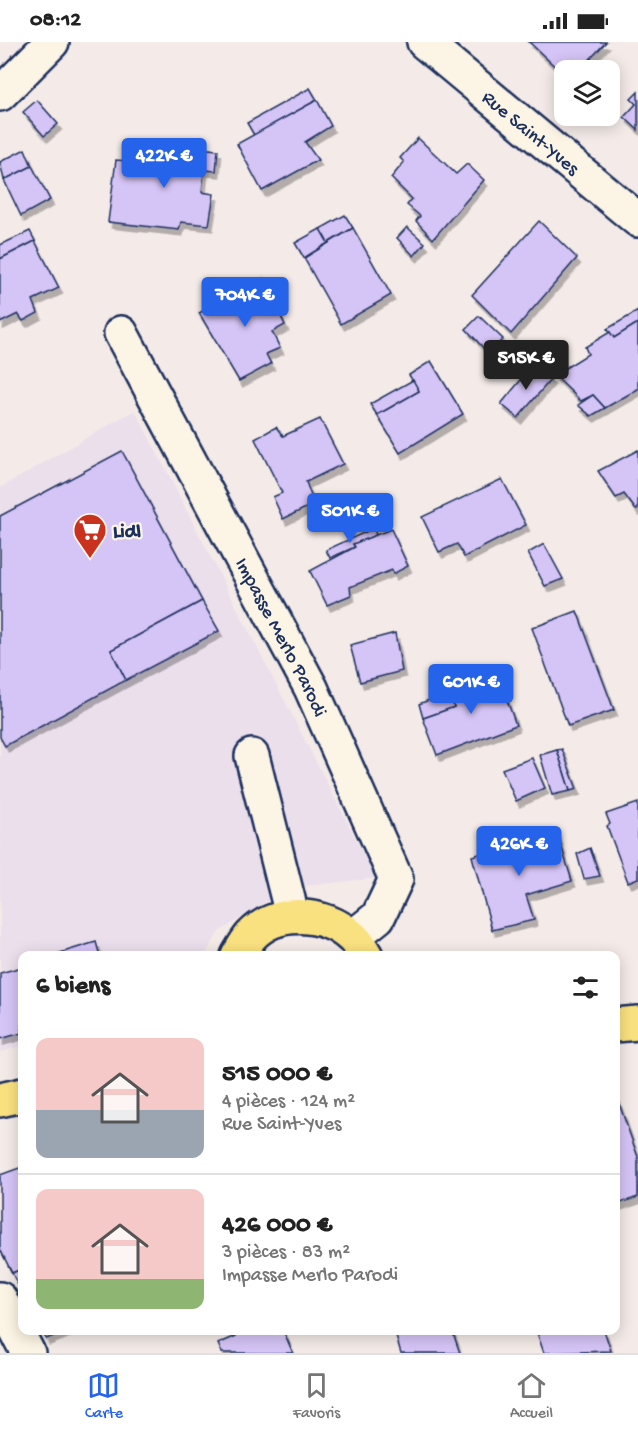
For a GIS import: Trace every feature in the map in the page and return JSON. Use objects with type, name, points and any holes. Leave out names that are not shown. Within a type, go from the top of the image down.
[{"type":"main road","points":[[241,951],[252,935],[276,920],[292,915],[330,922],[359,946]]},
{"type":"main road","points":[[620,1025],[638,1023]]},
{"type":"main road","points":[[0,1100],[18,1096]]},
{"type":"street","points":[[0,94],[52,42]]},
{"type":"street","name":"Rue Saint-Yves","points":[[424,42],[638,220]]},
{"type":"street","name":"Impasse Merlo Parodi","points":[[121,333],[311,688],[396,879],[378,916],[359,946]]},
{"type":"street","points":[[252,756],[292,915]]},
{"type":"street","points":[[0,1299],[18,1334]]},
{"type":"street","points":[[19,1335],[28,1353]]},
{"type":"shaded area","points":[[135,410],[376,878],[288,888],[219,932],[207,951],[18,951],[18,1047],[0,1052],[0,488]]},
{"type":"building","points":[[529,42],[606,42],[589,60],[554,60],[554,66]]},
{"type":"building","points":[[310,88],[317,100],[254,135],[247,123]]},
{"type":"building","points":[[638,92],[638,130],[624,117],[636,104],[631,99]]},
{"type":"building","points":[[37,100],[58,124],[44,136],[23,112]]},
{"type":"building","points":[[317,100],[331,126],[305,142],[318,160],[262,191],[237,144]]},
{"type":"building","points":[[418,138],[456,174],[467,164],[484,180],[433,239],[416,221],[420,216],[407,205],[412,199],[391,178],[404,162],[400,158]]},
{"type":"building","points":[[158,144],[218,150],[216,171],[204,170],[202,192],[214,194],[209,225],[181,222],[179,230],[108,222],[116,160],[155,163]]},
{"type":"building","points":[[25,149],[32,166],[4,180],[0,162]]},
{"type":"building","points":[[32,166],[50,200],[21,216],[4,180]]},
{"type":"building","points":[[345,215],[353,228],[328,243],[320,229]]},
{"type":"building","points":[[539,221],[577,258],[511,334],[472,295]]},
{"type":"building","points":[[407,227],[425,243],[414,256],[397,238]]},
{"type":"building","points":[[353,228],[391,295],[341,324],[304,258]]},
{"type":"building","points":[[320,229],[328,243],[304,258],[295,243]]},
{"type":"building","points":[[30,231],[35,241],[0,259],[0,245]]},
{"type":"building","points":[[35,241],[59,288],[33,300],[38,313],[23,321],[18,314],[0,323],[0,259]]},
{"type":"building","points":[[263,278],[285,325],[272,332],[280,348],[266,354],[271,364],[239,381],[199,313]]},
{"type":"building","points":[[638,311],[638,323],[614,338],[607,329]]},
{"type":"building","points":[[479,316],[503,339],[488,353],[466,329]]},
{"type":"building","points":[[638,323],[638,389],[605,408],[593,395],[581,401],[554,375],[588,354],[585,347],[610,332],[614,338]]},
{"type":"building","points":[[431,361],[463,414],[400,453],[377,415],[419,391],[409,375]]},
{"type":"building","points":[[534,364],[551,379],[518,418],[501,404]]},
{"type":"building","points":[[413,380],[419,391],[377,415],[370,404]]},
{"type":"building","points":[[593,395],[605,408],[591,416],[578,405]]},
{"type":"building","points":[[320,419],[343,464],[306,482],[314,504],[283,519],[273,497],[282,493],[255,439],[276,427],[283,436]]},
{"type":"building","points":[[638,450],[638,509],[636,510],[624,494],[616,498],[598,471]]},
{"type":"building","name":"Lidl","points":[[122,451],[202,601],[111,650],[126,680],[5,746],[0,737],[0,516]]},
{"type":"building","points":[[502,479],[526,525],[464,557],[457,544],[439,552],[422,517]]},
{"type":"building","points":[[374,528],[376,535],[353,544],[355,547],[330,558],[326,550]]},
{"type":"building","points":[[391,529],[408,566],[393,574],[392,570],[350,587],[351,595],[327,605],[310,571],[355,547],[353,544]]},
{"type":"building","points":[[544,544],[563,579],[545,586],[528,553]]},
{"type":"building","points":[[202,601],[219,631],[126,680],[111,650]]},
{"type":"building","points":[[577,611],[614,710],[568,726],[532,628]]},
{"type":"building","points":[[395,633],[402,671],[360,682],[350,645]]},
{"type":"building","points":[[497,673],[516,725],[437,755],[423,718],[454,707],[449,692]]},
{"type":"building","points":[[449,692],[454,707],[423,718],[419,704]]},
{"type":"building","points":[[562,749],[577,789],[570,791],[557,750]]},
{"type":"building","points":[[557,750],[570,791],[552,795],[540,755]]},
{"type":"building","points":[[532,758],[545,788],[516,801],[502,769]]},
{"type":"building","points":[[638,803],[638,878],[628,882],[607,826],[610,824],[606,814]]},
{"type":"building","points":[[557,832],[572,881],[526,895],[534,920],[492,930],[472,856]]},
{"type":"building","points":[[590,848],[600,876],[584,879],[577,854]]},
{"type":"building","points":[[96,942],[99,951],[66,951]]},
{"type":"building","points":[[18,968],[18,1034],[0,1039],[0,973]]},
{"type":"building","points":[[620,1106],[638,1157],[638,1197],[620,1203]]},
{"type":"building","points":[[18,1168],[18,1271],[12,1273],[0,1249],[0,1175]]},
{"type":"building","points":[[18,1271],[18,1285],[12,1273]]},
{"type":"building","points":[[44,1335],[56,1335],[46,1339]]},
{"type":"building","points":[[285,1335],[293,1353],[222,1353],[218,1344],[236,1336]]},
{"type":"building","points":[[396,1335],[454,1335],[460,1353],[401,1353]]},
{"type":"building","points":[[538,1335],[606,1335],[611,1351],[544,1353]]},
{"type":"place","name":"Lidl","points":[[90,559]]}]
